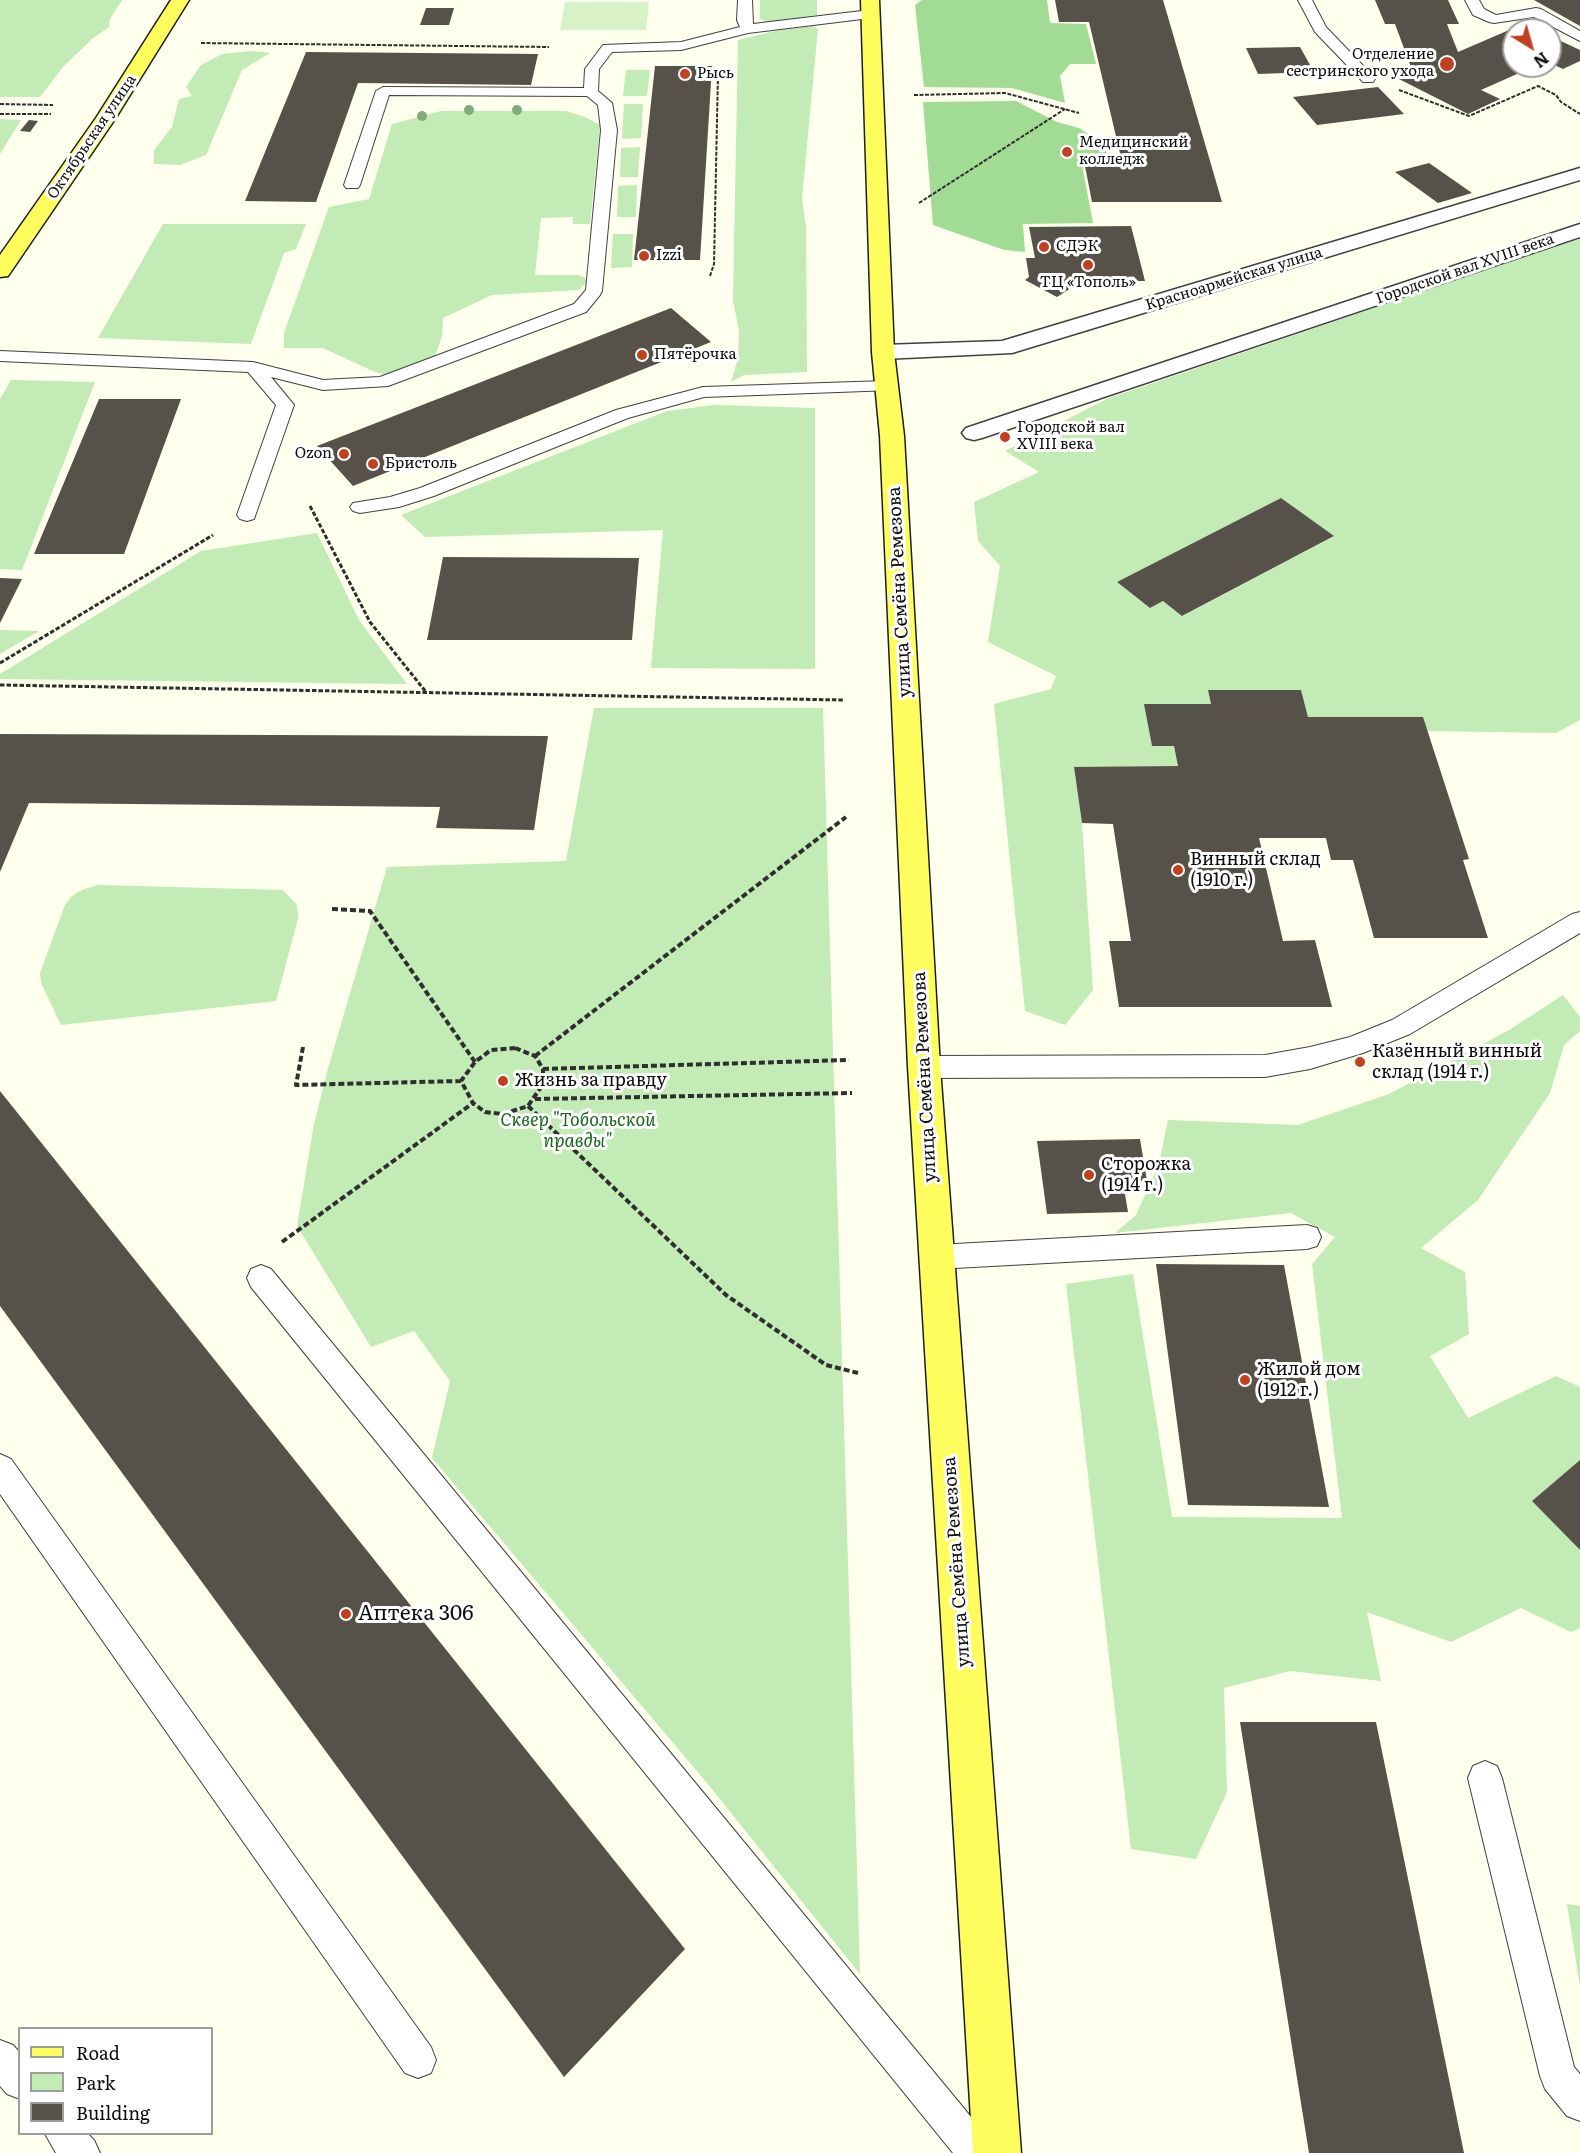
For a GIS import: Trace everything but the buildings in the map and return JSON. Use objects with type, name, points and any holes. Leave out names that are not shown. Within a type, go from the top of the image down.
[{"type":"main road","name":"Октябрьская улица","points":[[0,271],[6,253],[123,93],[180,0]]},
{"type":"main road","name":"улица Семёна Ремезова","points":[[870,7],[882,352],[892,436],[924,1067],[997,2153]]},
{"type":"street","name":"Красноармейская улица","points":[[882,352],[1004,348],[1580,174]]},
{"type":"street","name":"Городской вал XVIII века","points":[[974,433],[1580,230]]},
{"type":"lane","points":[[745,0],[744,20],[748,29]]},
{"type":"lane","points":[[1305,0],[1320,30],[1368,79]]},
{"type":"lane","points":[[1472,0],[1478,12],[1494,19],[1536,12],[1580,37]]},
{"type":"lane","points":[[591,92],[592,69],[608,48],[681,46],[748,29],[870,7]]},
{"type":"lane","points":[[0,356],[253,367],[322,384],[382,382],[580,308],[594,291],[609,130],[605,103],[591,92],[383,92],[352,186]]},
{"type":"lane","points":[[253,367],[285,405]]},
{"type":"lane","points":[[247,515],[285,405],[322,384]]},
{"type":"lane","points":[[360,507],[392,503],[427,492],[622,414],[704,393],[885,386]]},
{"type":"lane","points":[[924,1067],[1265,1066],[1310,1058],[1354,1046],[1401,1027],[1580,921]]},
{"type":"lane","points":[[936,1257],[1307,1238]]},
{"type":"lane","points":[[261,1278],[977,2153]]},
{"type":"lane","points":[[0,1469],[418,2060]]},
{"type":"lane","points":[[1485,1778],[1557,2076],[1580,2103]]},
{"type":"lane","points":[[0,2058],[18,2079]]},
{"type":"lane","points":[[66,2135],[81,2153]]},
{"type":"path","points":[[710,276],[714,264],[719,36]]},
{"type":"path","points":[[201,43],[549,47]]},
{"type":"path","points":[[1368,79],[1469,116],[1538,86],[1556,95],[1580,114]]},
{"type":"path","points":[[914,95],[1005,93],[1079,113]]},
{"type":"path","points":[[0,104],[53,105]]},
{"type":"path","points":[[917,204],[1065,109]]},
{"type":"path","points":[[0,114],[51,114]]},
{"type":"path","points":[[310,506],[370,622],[426,692]]},
{"type":"path","points":[[0,663],[247,515]]},
{"type":"path","points":[[0,685],[844,700]]},
{"type":"path","points":[[535,1056],[846,817]]},
{"type":"path","points":[[332,909],[370,911],[475,1062]]},
{"type":"path","points":[[303,1047],[296,1085],[461,1081]]},
{"type":"path","points":[[515,1047],[535,1056],[543,1069],[543,1084],[534,1100],[528,1106],[503,1114],[485,1112],[473,1103],[461,1081],[475,1062],[491,1050],[515,1047]]},
{"type":"path","points":[[543,1069],[849,1060]]},
{"type":"path","points":[[534,1100],[852,1093]]},
{"type":"path","points":[[275,1247],[473,1103]]},
{"type":"path","points":[[528,1106],[726,1295],[826,1365],[858,1373]]},
{"type":"green space","points":[[0,0],[122,0],[110,19],[109,27],[92,39],[63,67],[40,97],[0,97]]},
{"type":"green space","points":[[760,0],[817,0],[817,15],[769,23],[760,19]]},
{"type":"green space","points":[[922,0],[1047,0],[1050,23],[1086,24],[1096,64],[1070,64],[1060,76],[1065,103],[1012,88],[924,87],[915,5]]},
{"type":"green space","points":[[565,2],[649,2],[646,30],[560,30]]},
{"type":"green space","points":[[812,26],[818,29],[802,198],[806,227],[807,372],[744,375],[731,382],[738,358],[739,331],[733,300],[738,40],[775,31]]},
{"type":"green space","points":[[251,51],[270,53],[242,70],[206,155],[180,165],[154,164],[154,150],[172,127],[179,99],[192,96],[186,87],[201,65],[222,54]]},
{"type":"green space","points":[[626,70],[650,70],[647,96],[623,96]]},
{"type":"green space","points":[[1016,101],[1057,122],[1079,128],[1103,143],[1111,164],[1082,165],[1093,223],[1023,224],[1025,252],[1004,250],[933,225],[923,102]]},
{"type":"green space","points":[[624,104],[643,104],[641,138],[622,139]]},
{"type":"green space","points":[[441,111],[566,111],[600,125],[590,224],[573,224],[573,217],[541,218],[535,275],[578,275],[584,277],[587,282],[579,290],[492,295],[443,318],[442,336],[435,356],[401,372],[383,374],[375,372],[323,348],[284,348],[284,333],[329,207],[369,199],[392,124]]},
{"type":"green space","points":[[0,119],[21,120],[0,154]]},
{"type":"green space","points":[[640,147],[638,177],[620,177],[621,148]]},
{"type":"green space","points":[[637,185],[636,217],[617,217],[618,186]]},
{"type":"green space","points":[[163,224],[306,224],[296,249],[284,253],[251,344],[98,338]]},
{"type":"green space","points":[[613,234],[633,234],[632,267],[611,268]]},
{"type":"green space","points":[[1580,238],[1580,720],[1556,733],[1427,731],[1422,717],[1308,717],[1301,690],[1208,690],[1211,704],[1145,704],[1152,746],[1174,746],[1178,766],[1074,768],[1082,823],[1093,990],[1065,1025],[1025,1011],[994,704],[1051,689],[1056,676],[988,642],[1000,566],[978,541],[974,502],[1039,472],[1005,451],[1109,398]],"holes":[[[1281,498],[1333,537],[1183,616],[1163,601],[1150,608],[1117,582]]]},
{"type":"green space","points":[[11,380],[95,382],[22,570],[0,569],[0,399]]},
{"type":"green space","points":[[714,405],[815,408],[815,669],[651,668],[663,530],[425,537],[401,515],[667,411]]},
{"type":"green space","points":[[317,533],[359,620],[407,684],[0,679],[0,674],[201,551]]},
{"type":"green space","points":[[0,630],[39,631],[0,654]]},
{"type":"green space","name":"Сквер \"Тобольской правды\"","points":[[594,708],[823,708],[860,1974],[707,1783],[432,1458],[450,1381],[414,1331],[371,1347],[297,1226],[314,1124],[327,1072],[387,867],[566,861]]},
{"type":"green space","points":[[98,885],[283,890],[297,905],[298,919],[276,1001],[61,1025],[41,983],[40,973],[65,905],[72,896]]},
{"type":"green space","points":[[1563,995],[1580,1017],[1580,1031],[1564,1045],[1550,1093],[1478,1200],[1421,1248],[1465,1272],[1469,1334],[1430,1356],[1468,1418],[1556,1376],[1580,1387],[1580,1460],[1532,1501],[1580,1550],[1580,1628],[1571,1632],[1521,1608],[1451,1642],[1367,1612],[1381,1681],[1290,1671],[1224,1688],[1227,1792],[1196,1859],[1131,1849],[1066,1284],[1133,1274],[1172,1517],[1342,1518],[1312,1264],[1335,1237],[1291,1213],[1115,1233],[1136,1215],[1159,1164],[1168,1120],[1298,1125],[1389,1094],[1509,1030]]},
{"type":"green space","points":[[1567,1904],[1580,1906],[1580,1987]]},
{"type":"place","name":"Отделение сестринского ухода","points":[[1447,64]]},
{"type":"place","name":"Рысь","points":[[685,74]]},
{"type":"place","name":"Медицинский колледж","points":[[1067,152]]},
{"type":"place","name":"СДЭК","points":[[1044,247]]},
{"type":"place","name":"Izzi","points":[[644,256]]},
{"type":"place","name":"ТЦ «Тополь»","points":[[1088,265]]},
{"type":"place","name":"Пятёрочка","points":[[642,355]]},
{"type":"place","name":"Городской вал XVIII века","points":[[1005,437]]},
{"type":"place","name":"Ozon","points":[[344,454]]},
{"type":"place","name":"Бристоль","points":[[373,464]]},
{"type":"place","name":"Винный склад (1910 г.)","points":[[1178,870]]},
{"type":"place","name":"Казённый винный склад (1914 г.)","points":[[1360,1062]]},
{"type":"place","name":"Жизнь за правду","points":[[503,1081]]},
{"type":"place","name":"Сторожка (1914 г.)","points":[[1089,1175]]},
{"type":"place","name":"Жилой дом (1912 г.)","points":[[1245,1380]]},
{"type":"place","name":"Аптека 306","points":[[346,1614]]}]
